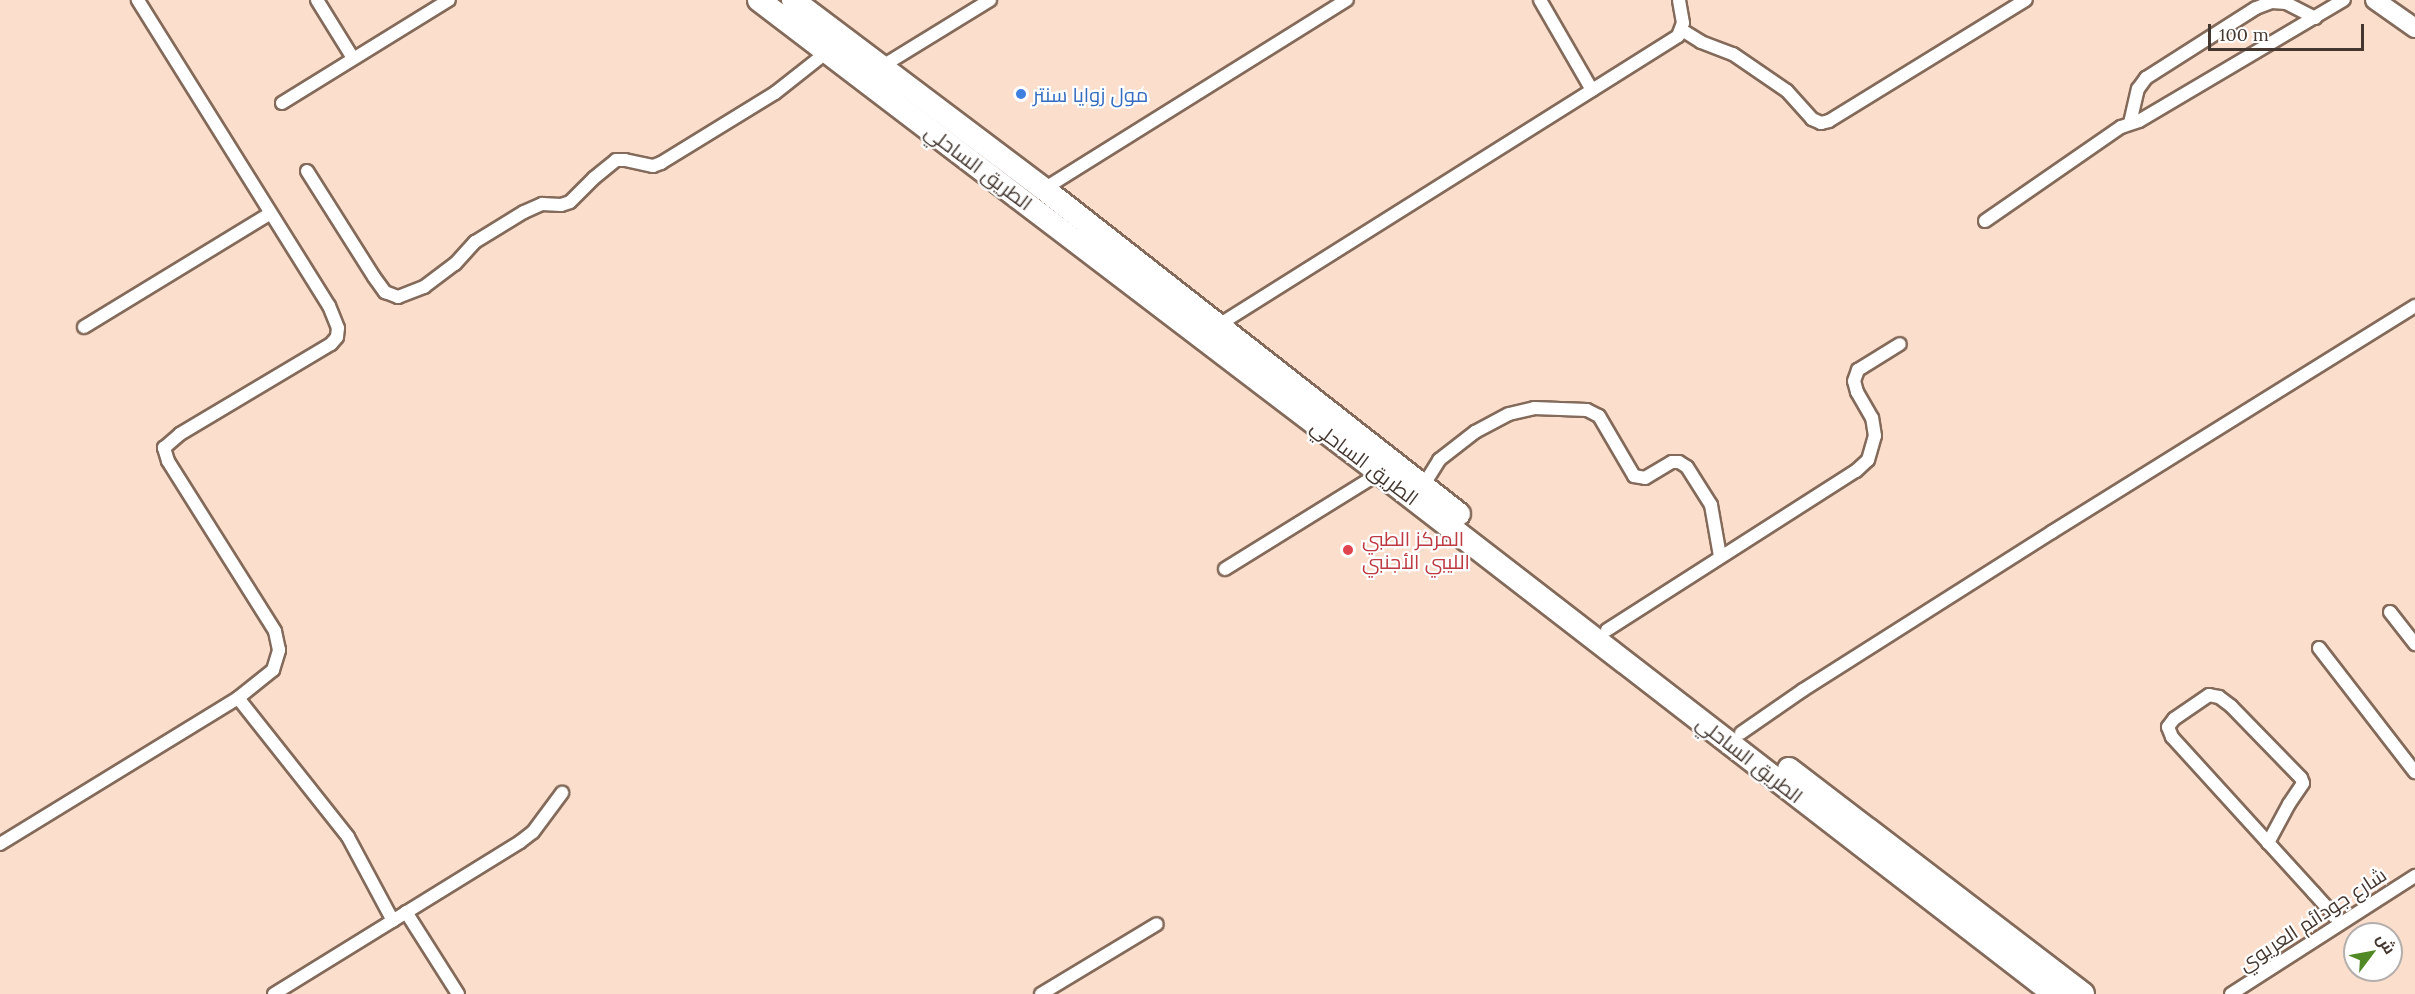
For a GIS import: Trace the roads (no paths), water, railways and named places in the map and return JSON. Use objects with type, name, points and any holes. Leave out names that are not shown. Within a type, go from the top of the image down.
[{"type":"highway","name":"الطريق الساحلي","points":[[759,0],[1380,473],[2054,994]]},
{"type":"highway","name":"الطريق الساحلي","points":[[793,0],[1044,189],[1607,630],[2083,994]]},
{"type":"street","points":[[0,844],[238,698],[273,670],[279,650],[279,640],[249,587],[168,461],[164,448],[180,434],[295,367],[331,344],[337,337],[338,328],[329,306],[269,214],[138,0]]},
{"type":"street","points":[[316,0],[353,58]]},
{"type":"street","points":[[282,103],[449,0]]},
{"type":"street","points":[[881,68],[990,0]]},
{"type":"street","points":[[1044,189],[1328,5],[1347,0]]},
{"type":"street","points":[[1540,0],[1592,90]]},
{"type":"street","points":[[1218,326],[1678,36],[1682,30],[1679,0]]},
{"type":"street","points":[[1682,30],[1701,42],[1727,51],[1743,60],[1787,91],[1812,119],[1821,123],[1829,121],[2026,0]]},
{"type":"street","points":[[1985,220],[2121,128],[2139,121],[2344,0]]},
{"type":"street","points":[[2375,0],[2415,28]]},
{"type":"street","points":[[2130,123],[2138,89],[2146,78],[2256,8],[2272,2],[2286,3],[2315,18]]},
{"type":"street","points":[[307,171],[374,277],[385,292],[398,297],[424,287],[455,264],[475,242],[524,212],[542,204],[561,205],[570,202],[603,169],[616,160],[653,166],[661,163],[775,93],[827,52]]},
{"type":"street","points":[[84,327],[269,214]]},
{"type":"street","points":[[1741,733],[1803,690],[2052,532],[2415,306]]},
{"type":"street","points":[[1607,630],[1856,471],[1868,460],[1875,436],[1854,381],[1858,370],[1900,344]]},
{"type":"street","points":[[1423,486],[1439,460],[1475,432],[1509,414],[1534,408],[1587,410],[1599,416],[1634,476],[1645,478],[1672,462],[1679,462],[1687,467],[1711,505],[1720,556]]},
{"type":"street","points":[[1224,569],[1380,473]]},
{"type":"street","points":[[2390,612],[2415,644]]},
{"type":"street","points":[[2319,648],[2415,772]]},
{"type":"street","points":[[2268,843],[2303,783],[2301,778],[2231,706],[2219,697],[2209,695],[2174,719],[2168,727],[2172,737],[2268,843],[2342,923]]},
{"type":"street","points":[[238,698],[348,837],[393,921]]},
{"type":"street","points":[[274,994],[520,842],[533,832],[562,793]]},
{"type":"street","name":"شارع جودائم العريوي","points":[[2231,994],[2415,876]]},
{"type":"street","points":[[406,912],[458,994]]},
{"type":"street","points":[[1041,994],[1156,924]]},
{"type":"place","name":"مول زوايا سنتر","points":[[1021,94]]},
{"type":"place","name":"المركز الطبي الليبي الأجنبي","points":[[1348,550]]}]
